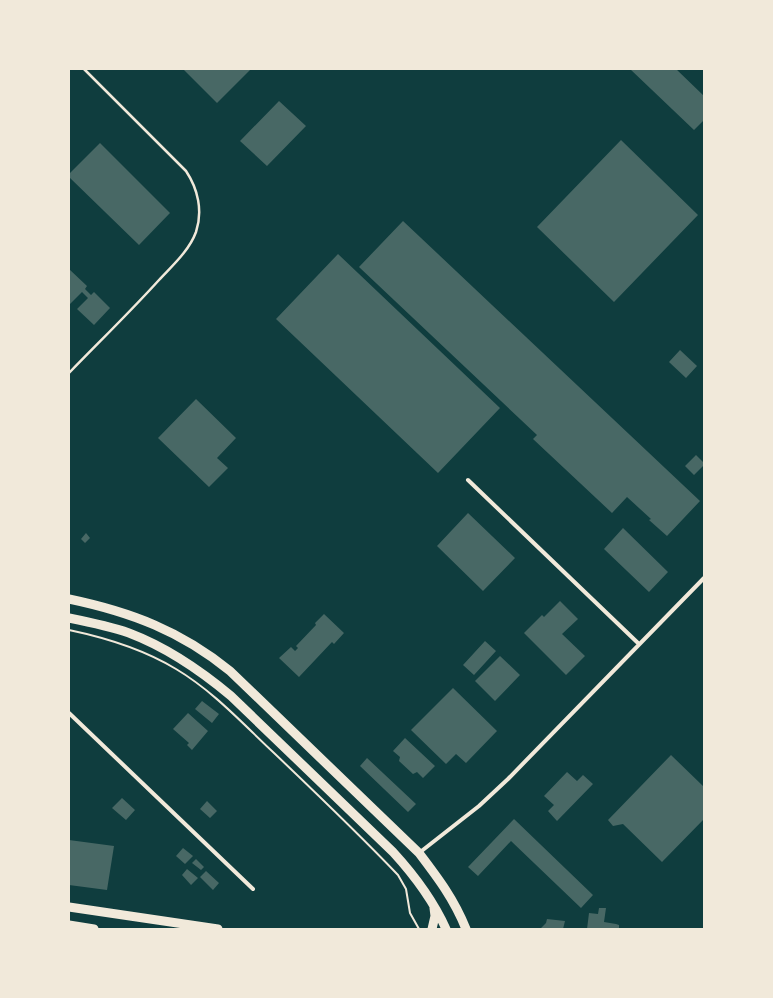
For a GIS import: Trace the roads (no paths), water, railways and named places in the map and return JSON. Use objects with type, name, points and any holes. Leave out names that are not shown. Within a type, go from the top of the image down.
[{"type":"main road","points":[[69,600],[103,606],[151,623],[175,634],[221,663],[299,736],[419,853],[441,881],[466,929]]},
{"type":"main road","points":[[69,618],[112,628],[144,639],[181,659],[231,696],[393,852],[416,878],[433,903],[446,929]]},
{"type":"main road","points":[[432,929],[435,916],[433,903]]},
{"type":"main road","points":[[69,907],[218,929]]},
{"type":"main road","points":[[69,925],[94,929]]},
{"type":"street","points":[[468,480],[639,644]]},
{"type":"street","points":[[419,853],[461,821],[508,779],[704,578]]},
{"type":"street","points":[[69,713],[253,889]]},
{"type":"lane","points":[[69,373],[184,253],[196,232],[199,215],[197,192],[186,170],[84,69]]}]
